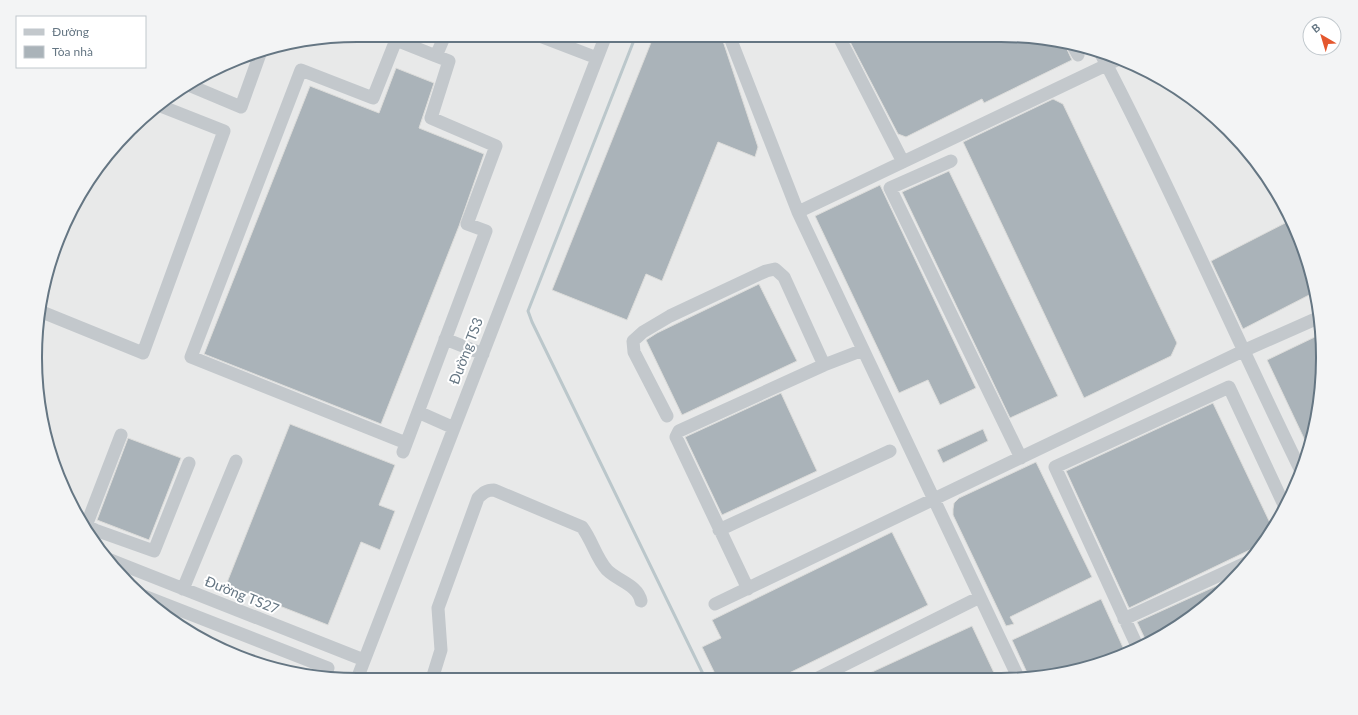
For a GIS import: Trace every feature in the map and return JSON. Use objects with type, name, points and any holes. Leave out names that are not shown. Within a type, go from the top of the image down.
[{"type":"street","points":[[395,42],[372,98],[301,70],[191,357],[404,447],[486,231],[467,224],[496,146],[431,118],[449,61],[401,42]]},
{"type":"street","points":[[436,56],[442,42]]},
{"type":"street","points":[[555,42],[597,58]]},
{"type":"street","name":"Đường TS3","points":[[359,673],[603,42]]},
{"type":"street","points":[[732,42],[798,212],[1016,672]]},
{"type":"street","points":[[841,42],[903,162]]},
{"type":"street","points":[[194,87],[241,107],[258,58]]},
{"type":"street","points":[[1104,60],[1188,228],[1243,352],[1297,463]]},
{"type":"street","points":[[798,212],[1112,63]]},
{"type":"street","points":[[45,313],[143,353],[224,131],[164,108]]},
{"type":"street","points":[[951,161],[890,188],[1021,458]]},
{"type":"street","points":[[667,416],[634,352],[633,341],[643,332],[670,316],[766,271],[775,269],[784,277],[824,365]]},
{"type":"street","points":[[715,604],[1243,352],[1313,320]]},
{"type":"street","points":[[445,339],[483,354]]},
{"type":"street","points":[[748,589],[676,437],[677,434],[679,431],[824,365],[863,350]]},
{"type":"street","points":[[1135,642],[1055,467],[1229,387],[1282,499]]},
{"type":"street","points":[[418,412],[454,428]]},
{"type":"street","points":[[88,521],[121,435]]},
{"type":"street","points":[[719,530],[890,451]]},
{"type":"street","points":[[183,589],[236,461]]},
{"type":"street","points":[[97,536],[154,551],[189,463]]},
{"type":"street","points":[[434,673],[441,650],[438,608],[478,498],[484,492],[489,490],[494,490],[582,527],[608,571],[636,590],[641,601]]},
{"type":"street","name":"Đường TS27","points":[[117,563],[364,660]]},
{"type":"street","points":[[1124,619],[1237,567]]},
{"type":"street","points":[[828,673],[980,597]]},
{"type":"street","points":[[156,601],[328,668],[327,671]]},
{"type":"shaded area","points":[[358,42],[1000,42],[1062,48],[1121,66],[1158,84],[1176,95],[1209,120],[1224,134],[1251,165],[1263,182],[1274,200],[1292,237],[1310,296],[1316,358],[1310,419],[1292,478],[1274,515],[1251,550],[1224,581],[1209,595],[1176,620],[1140,640],[1102,656],[1062,667],[1000,673],[358,673],[296,667],[237,649],[200,631],[182,620],[149,595],[120,566],[107,550],[84,515],[66,478],[48,419],[42,358],[45,316],[48,296],[59,256],[75,218],[95,182],[120,149],[134,134],[165,107],[182,95],[218,75],[256,59],[296,48]]},
{"type":"building","points":[[651,42],[723,42],[758,147],[755,157],[718,142],[662,281],[646,274],[627,320],[552,290]]},
{"type":"building","points":[[850,42],[1021,43],[1067,49],[1072,60],[984,103],[982,99],[906,137],[898,134]]},
{"type":"building","points":[[396,68],[434,83],[419,128],[484,154],[459,226],[381,424],[204,354],[310,86],[379,113]]},
{"type":"building","points":[[1053,99],[1063,104],[1177,343],[1171,356],[1084,398],[963,142]]},
{"type":"building","points":[[949,171],[1058,396],[1010,418],[902,192]]},
{"type":"building","points":[[880,185],[976,388],[940,405],[928,380],[899,393],[815,216]]},
{"type":"building","points":[[1285,223],[1299,256],[1310,295],[1243,329],[1211,261]]},
{"type":"building","points":[[759,284],[797,361],[682,415],[646,340],[657,333]]},
{"type":"building","points":[[1315,337],[1316,358],[1313,399],[1305,440],[1267,360]]},
{"type":"building","points":[[781,393],[817,471],[722,515],[685,437]]},
{"type":"building","points":[[1213,403],[1270,522],[1252,549],[1129,608],[1066,471]]},
{"type":"building","points":[[290,424],[395,465],[379,505],[395,511],[380,550],[361,542],[328,625],[226,585]]},
{"type":"building","points":[[983,429],[988,441],[943,463],[937,450]]},
{"type":"building","points":[[128,438],[181,458],[149,540],[97,520]]},
{"type":"building","points":[[1036,462],[1092,577],[1010,617],[1014,624],[1006,626],[953,515],[954,503],[959,498]]},
{"type":"building","points":[[892,532],[928,605],[789,673],[715,673],[702,647],[721,638],[712,620]]},
{"type":"building","points":[[1221,584],[1193,608],[1176,620],[1144,638],[1137,622]]},
{"type":"building","points":[[1101,599],[1123,648],[1102,656],[1062,667],[1026,671],[1012,640]]},
{"type":"building","points":[[972,626],[994,673],[870,673]]},
{"type":"waterway","points":[[633,42],[528,311],[703,673]]}]
